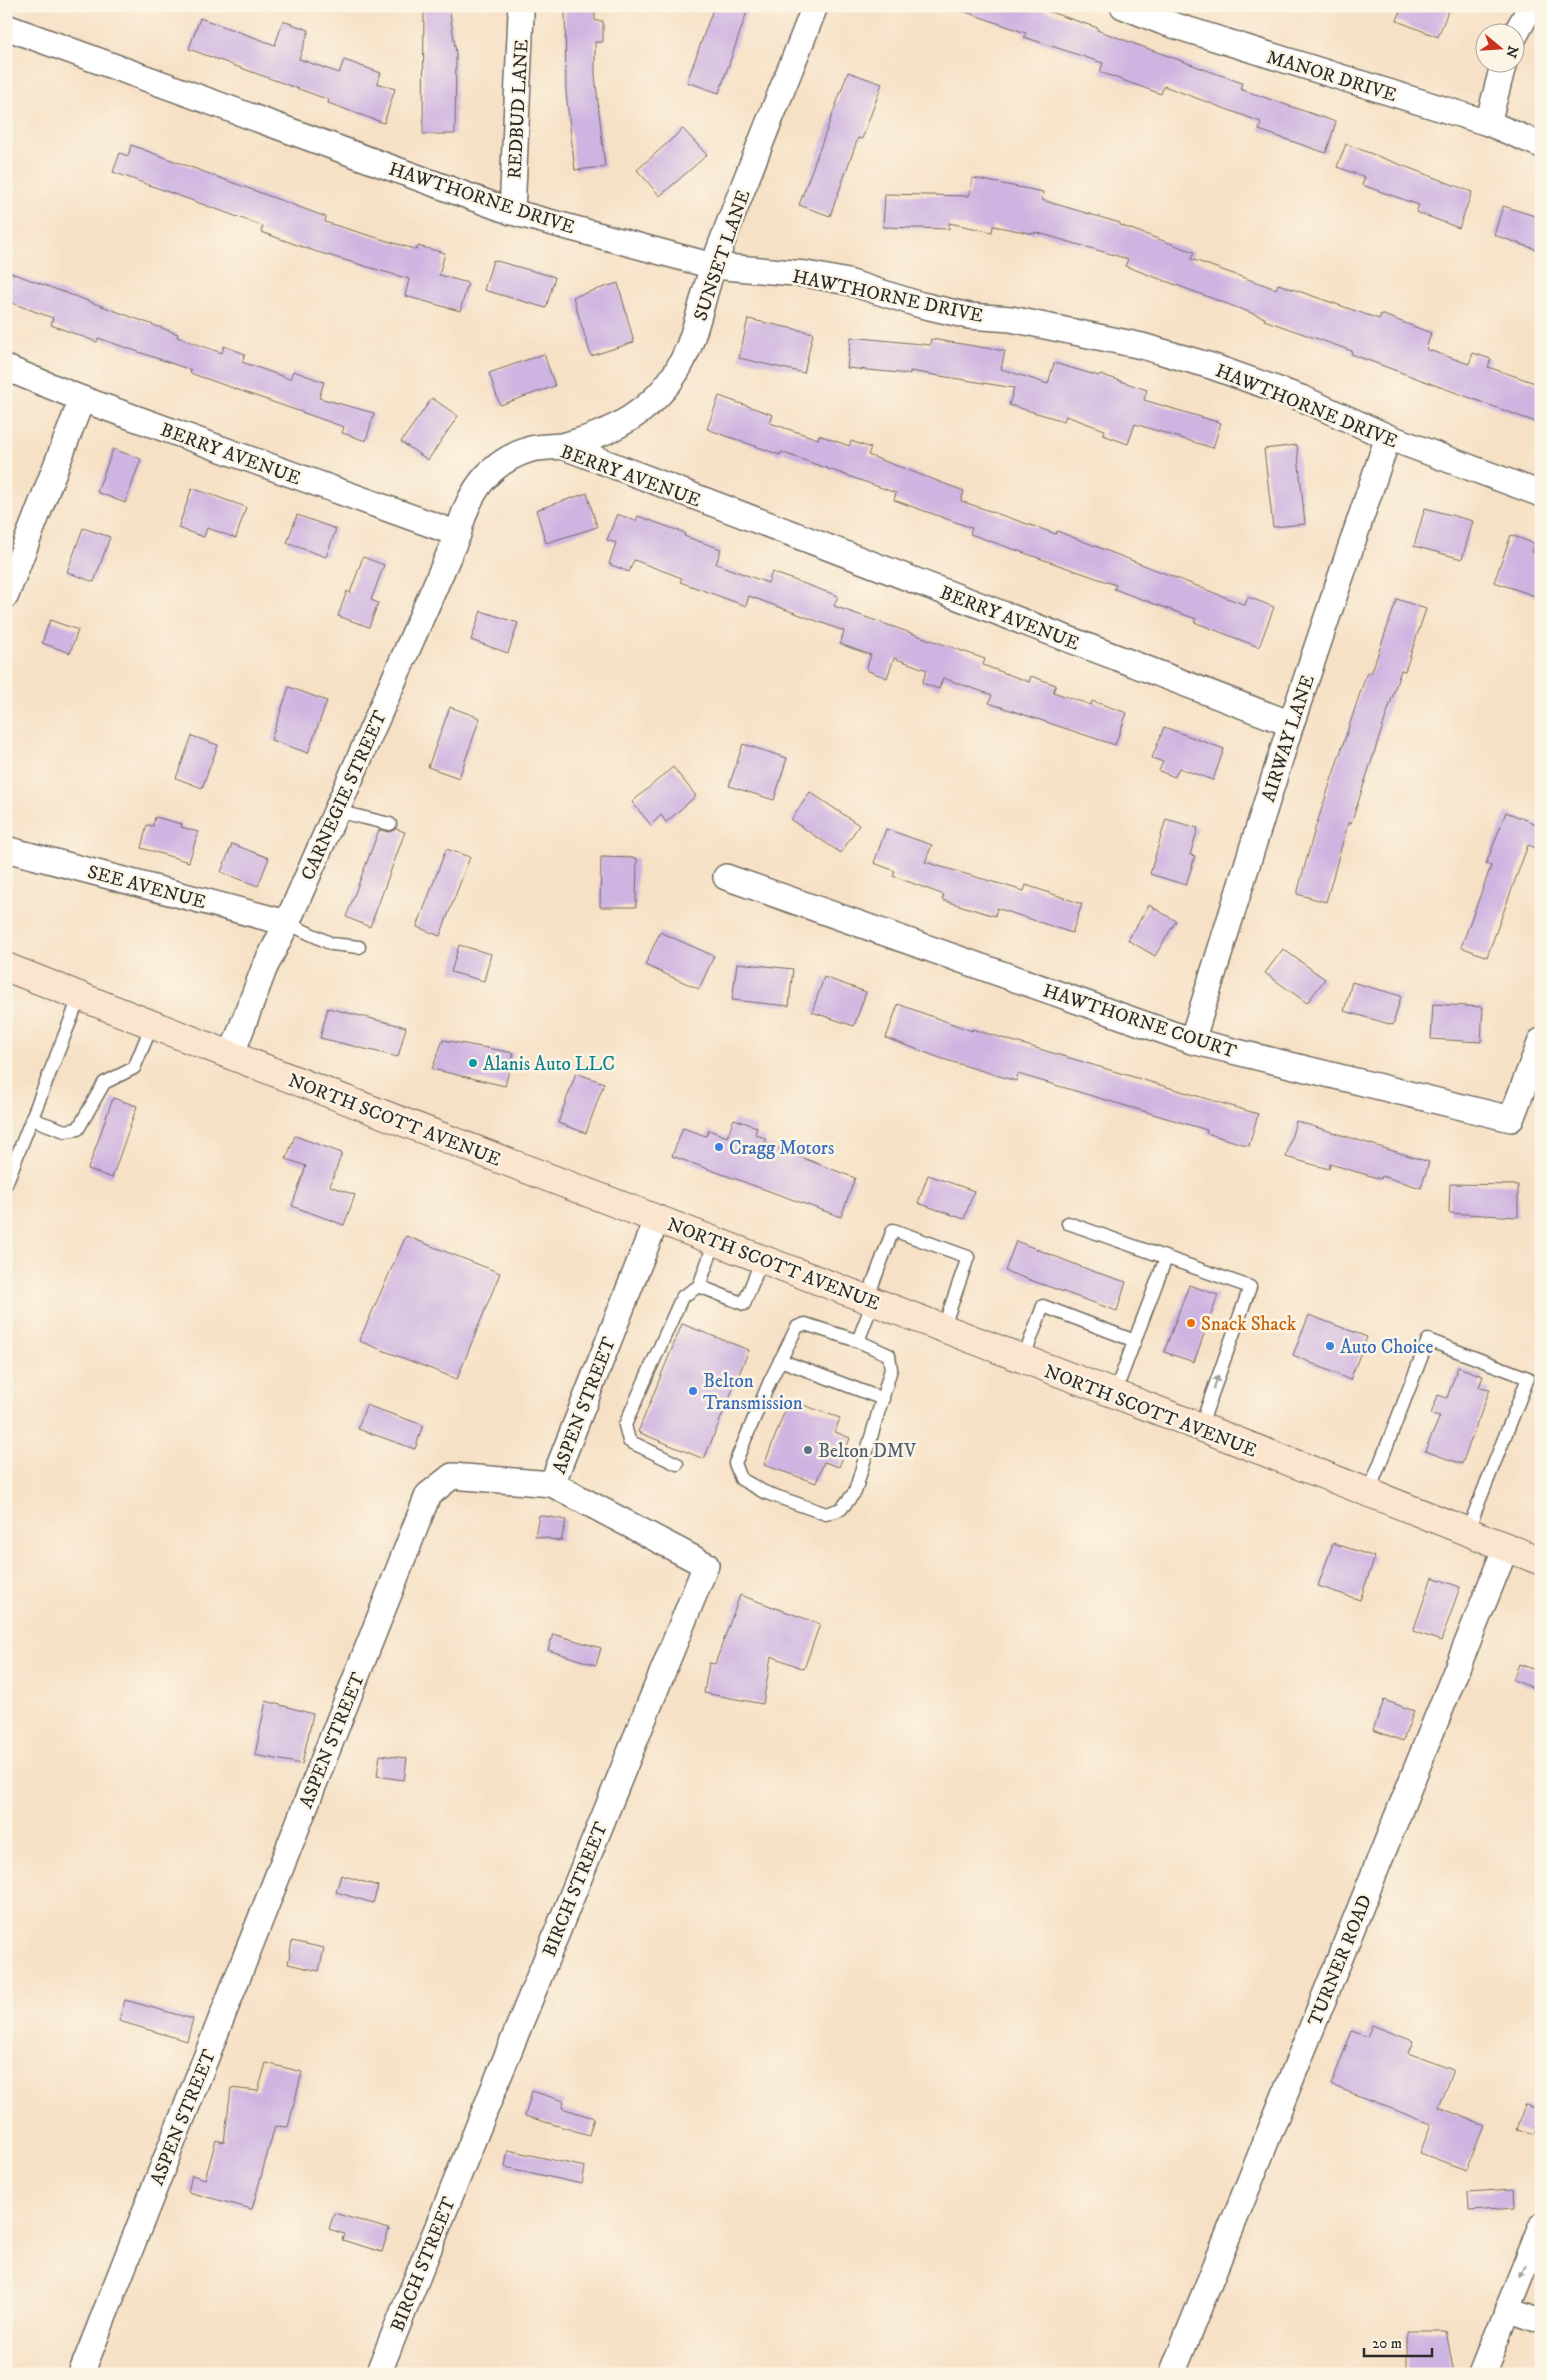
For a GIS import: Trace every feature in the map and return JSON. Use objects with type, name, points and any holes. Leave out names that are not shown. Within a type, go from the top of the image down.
[{"type":"main road","name":"NORTH SCOTT AVENUE","points":[[6,967],[231,1056],[657,1218],[1541,1561]]},
{"type":"street","name":"REDBUD LANE","points":[[512,212],[522,14],[520,6]]},
{"type":"street","name":"SUNSET LANE","points":[[562,446],[590,439],[617,428],[643,410],[664,389],[680,366],[693,340],[713,266],[815,6]]},
{"type":"street","name":"MANOR DRIVE","points":[[1123,6],[1166,14],[1488,123],[1541,145]]},
{"type":"street","points":[[1523,22],[1532,6]]},
{"type":"street","name":"HAWTHORNE DRIVE","points":[[6,27],[512,212],[713,266],[806,274],[848,282],[921,305],[969,316],[1011,319],[1142,346],[1211,366],[1301,398],[1388,437],[1541,494]]},
{"type":"street","points":[[1488,123],[1501,72]]},
{"type":"street","name":"BERRY AVENUE","points":[[6,368],[82,399],[458,534],[463,510],[475,489],[491,471],[509,458],[532,449],[562,446],[1291,724]]},
{"type":"street","points":[[6,595],[82,399]]},
{"type":"street","name":"AIRWAY LANE","points":[[1192,1041],[1291,724],[1388,437]]},
{"type":"street","name":"CARNEGIE STREET","points":[[231,1056],[264,969],[287,923],[458,534]]},
{"type":"street","name":"SEE AVENUE","points":[[6,848],[287,923]]},
{"type":"street","name":"HAWTHORNE COURT","points":[[726,877],[1192,1041],[1511,1119],[1541,1041]]},
{"type":"street","name":"ASPEN STREET","points":[[81,2374],[428,1495],[452,1476],[552,1484],[657,1218]]},
{"type":"street","name":"BIRCH STREET","points":[[378,2374],[706,1565],[552,1484]]},
{"type":"street","name":"TURNER ROAD","points":[[1172,2374],[1506,1547]]},
{"type":"street","points":[[1482,2374],[1541,2226]]},
{"type":"street","points":[[1507,2310],[1541,2322]]},
{"type":"lane","points":[[336,811],[390,824]]},
{"type":"lane","points":[[287,923],[332,944],[359,947]]},
{"type":"lane","points":[[6,1184],[80,996]]},
{"type":"lane","points":[[32,1119],[65,1130],[78,1129],[104,1083],[134,1068],[152,1025]]},
{"type":"lane","points":[[1068,1223],[1250,1288],[1200,1428]]},
{"type":"lane","points":[[858,1341],[893,1230],[968,1257],[943,1329]]},
{"type":"lane","points":[[677,1464],[629,1441],[625,1425],[682,1297],[699,1286],[715,1241]]},
{"type":"lane","points":[[1114,1395],[1166,1258]]},
{"type":"lane","points":[[699,1286],[744,1304],[762,1259]]},
{"type":"lane","points":[[1023,1360],[1043,1306],[1135,1340]]},
{"type":"lane","points":[[805,1324],[858,1341],[889,1355],[891,1369],[855,1492],[842,1509],[826,1514],[764,1492],[741,1479],[735,1463],[780,1360],[797,1327],[805,1324]]},
{"type":"lane","points":[[1368,1494],[1428,1340],[1528,1378],[1467,1532]]},
{"type":"lane","points":[[780,1360],[882,1398]]},
{"type":"building","points":[[424,6],[449,6],[456,53],[455,134],[423,134]]},
{"type":"building","points":[[565,6],[595,6],[595,21],[603,21],[603,42],[595,42],[595,75],[605,167],[575,170],[566,92]]},
{"type":"building","points":[[714,6],[749,6],[719,93],[687,82]]},
{"type":"building","points":[[957,6],[1032,6],[1098,28],[1097,30],[1242,83],[1240,89],[1336,122],[1326,153],[1259,130],[1261,122],[1164,86],[1161,94],[1100,72],[1103,63],[1024,37],[1026,33],[957,9]]},
{"type":"building","points":[[1402,6],[1450,6],[1438,37],[1397,21]]},
{"type":"building","points":[[200,18],[275,45],[283,21],[309,30],[299,59],[339,73],[344,60],[381,73],[377,83],[395,89],[384,123],[328,103],[329,100],[189,49]]},
{"type":"building","points":[[848,72],[882,84],[862,139],[858,138],[830,216],[799,205]]},
{"type":"building","points":[[683,129],[707,155],[660,196],[637,170]]},
{"type":"building","points":[[1346,144],[1472,192],[1459,228],[1416,212],[1419,205],[1362,185],[1365,177],[1337,167]]},
{"type":"building","points":[[131,145],[326,217],[325,222],[417,250],[418,246],[445,253],[439,275],[468,283],[460,311],[405,296],[409,279],[314,251],[261,232],[263,226],[113,172],[120,153],[128,156]]},
{"type":"building","points":[[973,178],[1043,192],[1042,200],[1120,223],[1120,225],[1194,252],[1191,259],[1276,289],[1278,284],[1379,319],[1381,314],[1431,333],[1426,349],[1469,364],[1473,353],[1491,359],[1488,367],[1541,385],[1541,424],[1351,354],[1352,351],[1264,320],[1265,318],[1125,266],[1128,259],[1035,232],[1035,234],[993,226],[992,232],[949,223],[949,229],[883,227],[885,194],[969,196]]},
{"type":"building","points":[[1503,206],[1541,218],[1541,251],[1494,235]]},
{"type":"building","points":[[493,260],[555,277],[546,308],[484,290]]},
{"type":"building","points":[[6,271],[178,334],[177,337],[222,353],[224,346],[245,354],[242,362],[290,379],[293,371],[324,382],[319,398],[374,413],[366,441],[342,433],[344,427],[190,373],[191,370],[98,338],[97,342],[51,325],[53,318],[6,301]]},
{"type":"building","points":[[618,283],[634,342],[591,356],[573,297]]},
{"type":"building","points":[[748,319],[813,333],[804,373],[739,358]]},
{"type":"building","points":[[851,337],[930,345],[931,339],[1005,351],[1001,369],[1048,384],[1054,363],[1099,376],[1100,374],[1147,390],[1144,400],[1221,423],[1213,448],[1135,424],[1128,444],[1103,435],[1105,430],[1066,416],[1064,421],[1009,405],[1014,388],[910,371],[910,374],[847,368]]},
{"type":"building","points":[[544,354],[555,386],[500,405],[489,373]]},
{"type":"building","points":[[719,396],[773,415],[770,423],[818,439],[819,435],[849,446],[851,441],[871,448],[868,455],[964,491],[961,501],[1056,534],[1057,531],[1245,605],[1248,597],[1274,607],[1259,647],[1194,622],[1196,619],[1114,589],[1116,585],[970,534],[972,528],[894,500],[896,493],[781,452],[780,455],[707,429]]},
{"type":"building","points":[[432,398],[458,416],[428,460],[401,442]]},
{"type":"building","points":[[1297,445],[1305,524],[1273,527],[1264,449]]},
{"type":"building","points":[[113,449],[141,459],[125,503],[97,492]]},
{"type":"building","points":[[192,488],[246,507],[236,538],[207,528],[204,537],[178,528]]},
{"type":"building","points":[[587,493],[597,527],[546,543],[536,510]]},
{"type":"building","points":[[1425,508],[1473,521],[1462,559],[1414,546]]},
{"type":"building","points":[[617,514],[636,521],[638,516],[685,533],[684,536],[721,549],[716,564],[768,583],[772,572],[838,596],[834,606],[985,659],[983,665],[1029,682],[1031,676],[1056,685],[1053,692],[1091,705],[1092,701],[1127,713],[1115,745],[989,703],[992,695],[943,678],[939,689],[922,683],[927,670],[894,658],[887,678],[866,670],[871,655],[840,644],[844,631],[749,596],[746,606],[680,582],[682,578],[634,560],[629,572],[609,564],[616,543],[607,540]]},
{"type":"building","points":[[297,515],[336,529],[326,557],[287,543]]},
{"type":"building","points":[[83,528],[110,537],[94,582],[67,572]]},
{"type":"building","points":[[1511,535],[1535,544],[1532,552],[1541,555],[1541,598],[1494,582]]},
{"type":"building","points":[[363,557],[384,565],[371,600],[378,603],[369,627],[338,616],[347,591],[350,593]]},
{"type":"building","points":[[1397,599],[1426,609],[1405,671],[1401,670],[1351,824],[1348,823],[1326,902],[1297,894],[1315,829],[1367,672],[1371,674]]},
{"type":"building","points":[[481,611],[518,623],[508,653],[471,640]]},
{"type":"building","points":[[50,620],[78,630],[70,653],[42,643]]},
{"type":"building","points":[[289,687],[327,701],[308,753],[271,740]]},
{"type":"building","points":[[450,707],[480,718],[459,778],[428,767]]},
{"type":"building","points":[[1164,727],[1224,749],[1213,780],[1179,768],[1175,777],[1159,771],[1163,762],[1152,758]]},
{"type":"building","points":[[192,736],[218,745],[202,788],[176,778]]},
{"type":"building","points":[[743,744],[787,758],[774,800],[729,786]]},
{"type":"building","points":[[673,767],[696,796],[666,822],[661,815],[651,825],[632,802]]},
{"type":"building","points":[[810,792],[859,825],[841,853],[791,820]]},
{"type":"building","points":[[1506,812],[1541,826],[1541,850],[1528,845],[1487,957],[1461,947],[1491,866],[1486,864]]},
{"type":"building","points":[[155,817],[182,824],[181,827],[198,832],[189,862],[141,848],[147,825],[153,826]]},
{"type":"building","points":[[1166,819],[1198,828],[1190,855],[1195,856],[1186,885],[1150,874]]},
{"type":"building","points":[[396,829],[405,832],[370,927],[346,917],[379,830],[389,832]]},
{"type":"building","points":[[886,829],[932,845],[925,862],[1024,891],[1026,885],[1082,904],[1072,933],[997,908],[995,916],[942,900],[944,895],[893,876],[895,871],[874,863]]},
{"type":"building","points":[[232,844],[269,858],[258,886],[221,872]]},
{"type":"building","points":[[446,849],[470,857],[440,936],[417,927]]},
{"type":"building","points":[[601,857],[637,858],[636,907],[600,907]]},
{"type":"building","points":[[1149,905],[1176,921],[1155,956],[1128,940]]},
{"type":"building","points":[[660,932],[714,956],[699,989],[645,965]]},
{"type":"building","points":[[459,945],[491,954],[484,981],[451,972]]},
{"type":"building","points":[[1283,949],[1325,979],[1307,1003],[1265,973]]},
{"type":"building","points":[[737,963],[793,969],[789,1006],[732,1000]]},
{"type":"building","points":[[824,977],[866,992],[854,1026],[812,1012]]},
{"type":"building","points":[[1352,982],[1401,996],[1393,1025],[1344,1011]]},
{"type":"building","points":[[898,1004],[972,1031],[972,1029],[1258,1114],[1249,1146],[1206,1133],[1207,1130],[1018,1074],[1016,1081],[943,1059],[886,1038]]},
{"type":"building","points":[[1433,1004],[1483,1007],[1481,1042],[1431,1039]]},
{"type":"building","points":[[328,1008],[406,1027],[398,1057],[320,1038]]},
{"type":"building","name":"Alanis Auto LLC","points":[[443,1040],[514,1053],[505,1086],[432,1069]]},
{"type":"building","points":[[576,1073],[604,1083],[586,1133],[558,1123]]},
{"type":"building","points":[[113,1098],[137,1106],[112,1178],[88,1169]]},
{"type":"building","points":[[734,1119],[757,1127],[755,1134],[766,1139],[764,1143],[855,1178],[841,1217],[672,1156],[683,1128],[706,1136],[709,1130],[727,1137]]},
{"type":"building","points":[[1296,1121],[1429,1162],[1421,1188],[1382,1176],[1381,1179],[1330,1164],[1329,1169],[1286,1157]]},
{"type":"building","points":[[295,1136],[342,1153],[330,1186],[355,1195],[344,1225],[292,1206],[306,1166],[286,1159]]},
{"type":"building","points":[[928,1175],[974,1191],[964,1219],[918,1203]]},
{"type":"building","points":[[1450,1184],[1518,1185],[1518,1217],[1449,1213]]},
{"type":"building","points":[[406,1236],[500,1273],[457,1379],[359,1341]]},
{"type":"building","points":[[1016,1241],[1092,1271],[1126,1282],[1117,1311],[1005,1271]]},
{"type":"building","name":"Snack Shack","points":[[1189,1285],[1218,1295],[1194,1362],[1164,1352]]},
{"type":"building","name":"Auto Choice","points":[[1309,1315],[1367,1337],[1350,1380],[1293,1355]]},
{"type":"building","name":"Belton Transmission","points":[[682,1324],[749,1350],[704,1459],[638,1432]]},
{"type":"building","points":[[1458,1367],[1483,1376],[1479,1387],[1490,1389],[1462,1464],[1425,1451],[1440,1416],[1431,1414],[1438,1395],[1447,1398]]},
{"type":"building","name":"Belton DMV","points":[[789,1400],[840,1418],[835,1432],[850,1438],[839,1467],[824,1462],[816,1483],[764,1465]]},
{"type":"building","points":[[366,1405],[423,1425],[415,1449],[358,1429]]},
{"type":"building","points":[[539,1515],[566,1520],[561,1541],[535,1536]]},
{"type":"building","points":[[1333,1543],[1375,1557],[1360,1600],[1318,1586]]},
{"type":"building","points":[[1432,1577],[1460,1587],[1441,1641],[1413,1631]]},
{"type":"building","points":[[740,1595],[820,1624],[804,1669],[771,1656],[763,1704],[704,1693],[709,1663],[715,1664]]},
{"type":"building","points":[[553,1634],[601,1648],[596,1665],[548,1650]]},
{"type":"building","points":[[1519,1664],[1541,1672],[1541,1691],[1513,1680]]},
{"type":"building","points":[[1384,1700],[1414,1711],[1403,1741],[1373,1730]]},
{"type":"building","points":[[266,1701],[313,1714],[302,1764],[255,1755]]},
{"type":"building","points":[[380,1755],[407,1758],[404,1780],[377,1776]]},
{"type":"building","points":[[341,1875],[378,1886],[373,1903],[336,1892]]},
{"type":"building","points":[[292,1941],[324,1948],[319,1971],[288,1964]]},
{"type":"building","points":[[125,2000],[193,2019],[187,2041],[119,2021]]},
{"type":"building","points":[[1372,2025],[1413,2041],[1408,2053],[1453,2070],[1438,2107],[1484,2125],[1466,2170],[1420,2153],[1431,2124],[1331,2085],[1352,2031],[1367,2037]]},
{"type":"building","points":[[266,2063],[302,2072],[288,2127],[275,2126],[252,2209],[188,2192],[192,2175],[205,2179],[216,2140],[224,2142],[231,2088],[258,2091]]},
{"type":"building","points":[[532,2091],[564,2101],[562,2108],[594,2118],[589,2135],[525,2116]]},
{"type":"building","points":[[1525,2105],[1541,2110],[1534,2135],[1517,2130]]},
{"type":"building","points":[[508,2150],[585,2167],[582,2184],[505,2167]]},
{"type":"building","points":[[1514,2189],[1515,2208],[1469,2211],[1468,2192]]},
{"type":"building","points":[[334,2213],[389,2229],[382,2252],[342,2240],[344,2234],[329,2229]]},
{"type":"building","points":[[1407,2331],[1446,2331],[1454,2374],[1407,2374]]},
{"type":"place","name":"Alanis Auto LLC","points":[[473,1063]]},
{"type":"place","name":"Cragg Motors","points":[[719,1147]]},
{"type":"place","name":"Snack Shack","points":[[1191,1323]]},
{"type":"place","name":"Auto Choice","points":[[1330,1346]]},
{"type":"place","name":"Belton Transmission","points":[[693,1391]]},
{"type":"place","name":"Belton DMV","points":[[808,1450]]}]
